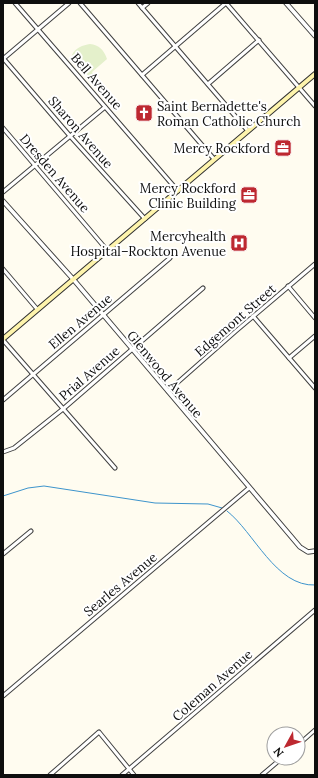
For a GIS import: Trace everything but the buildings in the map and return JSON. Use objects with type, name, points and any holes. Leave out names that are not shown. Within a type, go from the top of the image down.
[{"type":"main road","points":[[3,340],[315,74]]},
{"type":"street","name":"Bell Avenue","points":[[15,3],[178,191]]},
{"type":"street","points":[[3,59],[69,3]]},
{"type":"street","points":[[80,3],[214,160]]},
{"type":"street","points":[[138,3],[248,131]]},
{"type":"street","points":[[142,8],[148,3]]},
{"type":"street","points":[[142,75],[226,3],[315,106]]},
{"type":"street","points":[[286,3],[315,36]]},
{"type":"street","points":[[208,84],[259,40]]},
{"type":"street","name":"Sharon Avenue","points":[[3,59],[145,219]]},
{"type":"street","points":[[3,192],[105,107]]},
{"type":"street","name":"Dresden Avenue","points":[[3,128],[108,250]]},
{"type":"street","name":"Glenwood Avenue","points":[[3,201],[73,279],[303,550],[308,552],[315,551]]},
{"type":"street","name":"Ellen Avenue","points":[[3,400],[170,258]]},
{"type":"street","name":"Edgemont Street","points":[[168,391],[315,264]]},
{"type":"street","points":[[3,269],[37,310]]},
{"type":"street","points":[[288,286],[315,318]]},
{"type":"street","name":"Prial Avenue","points":[[3,452],[14,448],[63,409],[203,288]]},
{"type":"street","points":[[253,316],[315,388]]},
{"type":"street","points":[[289,358],[315,336]]},
{"type":"street","points":[[3,340],[115,468]]},
{"type":"street","name":"Searles Avenue","points":[[3,696],[249,488]]},
{"type":"street","points":[[3,554],[32,531]]},
{"type":"street","name":"Coleman Avenue","points":[[122,775],[315,610]]},
{"type":"street","points":[[306,738],[315,730]]},
{"type":"street","points":[[50,775],[99,732],[134,775]]},
{"type":"street","points":[[262,775],[273,766]]},
{"type":"green space","points":[[90,44],[101,48],[107,59],[92,72],[93,74],[87,76],[85,73],[86,71],[72,55],[75,50]]},
{"type":"waterway","points":[[3,496],[28,488],[44,486],[155,503],[208,504],[222,508]]},
{"type":"waterway","points":[[227,511],[237,520],[266,557],[277,568],[289,577],[301,583],[315,585]]},
{"type":"place","name":"Saint Bernadette's Roman Catholic Church","points":[[144,113]]},
{"type":"place","name":"Mercy Rockford","points":[[283,148]]},
{"type":"place","name":"Mercy Rockford Clinic Building","points":[[249,195]]},
{"type":"place","name":"Mercyhealth Hospital–Rockton Avenue","points":[[239,243]]}]
